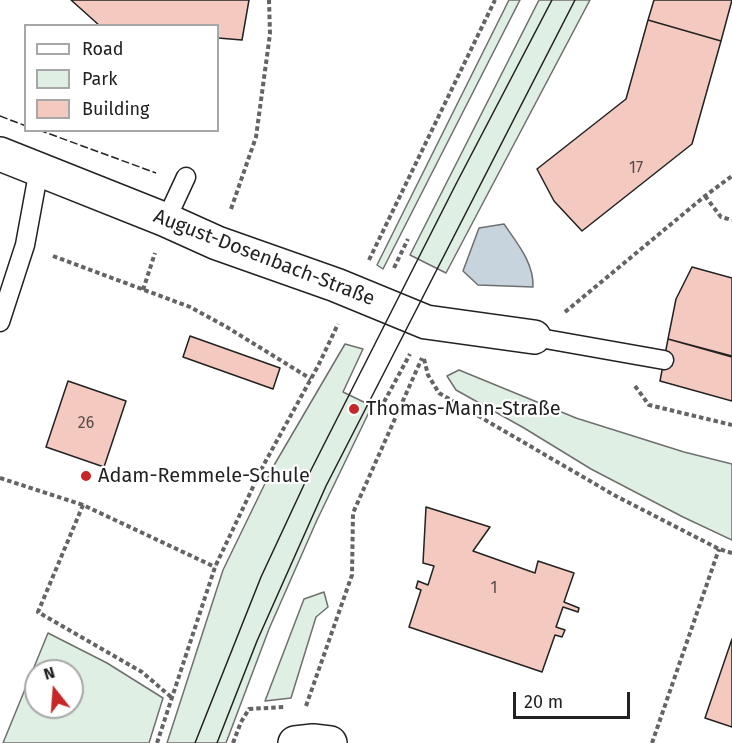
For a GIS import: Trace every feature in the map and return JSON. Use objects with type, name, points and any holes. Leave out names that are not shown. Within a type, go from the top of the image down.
[{"type":"street","name":"August-Dosenbach-Straße","points":[[0,154],[166,220],[217,243],[354,292],[426,322],[534,337]]},
{"type":"street","points":[[295,743],[313,741],[330,743]]},
{"type":"lane","points":[[0,322],[25,245],[39,169]]},
{"type":"lane","points":[[166,220],[186,177]]},
{"type":"lane","points":[[534,337],[664,360]]},
{"type":"path","points":[[217,243],[256,138],[270,34],[269,0]]},
{"type":"path","points":[[157,743],[215,567],[263,466],[311,379],[354,292],[495,0]]},
{"type":"path","points":[[534,337],[732,176]]},
{"type":"path","points":[[705,196],[721,217],[732,220]]},
{"type":"path","points":[[390,277],[408,239]]},
{"type":"path","points":[[25,245],[190,307],[311,379]]},
{"type":"path","points":[[624,354],[635,386],[650,405],[732,425]]},
{"type":"path","points":[[297,708],[306,709],[352,575],[353,513],[424,355],[428,375],[439,393],[614,495],[719,549],[732,553]]},
{"type":"path","points":[[0,478],[83,505],[215,567]]},
{"type":"path","points":[[83,505],[38,612],[142,672],[171,697]]},
{"type":"path","points":[[652,743],[719,549]]},
{"type":"path","points":[[233,743],[241,722],[249,710],[289,707]]},
{"type":"green space","points":[[509,0],[520,0],[383,269],[377,265]]},
{"type":"green space","points":[[539,0],[590,0],[446,273],[410,255]]},
{"type":"green space","points":[[345,344],[363,349],[343,392],[372,406],[317,520],[269,629],[226,743],[167,743],[223,570],[273,467]]},
{"type":"green space","points":[[459,370],[576,418],[684,452],[732,464],[732,540],[591,469],[456,390],[447,376]]},
{"type":"green space","points":[[324,592],[328,607],[316,617],[291,698],[265,701],[304,599]]},
{"type":"green space","points":[[48,633],[107,663],[163,698],[149,743],[3,743],[24,692],[24,719],[84,719],[84,659],[37,659]]},
{"type":"shaded area","points":[[504,224],[528,262],[533,287],[478,285],[463,271],[479,228]]},
{"type":"building","points":[[71,0],[249,0],[242,40],[219,38],[219,24],[98,24]]},
{"type":"building","points":[[654,0],[732,0],[721,41],[648,20]]},
{"type":"building","points":[[648,20],[721,41],[692,144],[582,231],[554,201],[537,169],[626,99]]},
{"type":"building","points":[[692,267],[732,278],[732,357],[668,339],[676,299]]},
{"type":"building","points":[[190,336],[280,368],[273,389],[183,357]]},
{"type":"building","points":[[668,339],[732,356],[732,401],[660,381]]},
{"type":"building","points":[[68,381],[126,401],[104,467],[46,447]]},
{"type":"building","points":[[426,507],[490,527],[473,551],[535,573],[538,561],[574,573],[564,602],[579,608],[578,612],[563,607],[556,627],[565,630],[562,637],[555,635],[542,672],[409,627],[421,590],[416,588],[418,581],[428,585],[434,566],[423,563]]},
{"type":"building","points":[[732,639],[732,727],[705,718]]},
{"type":"tram line","points":[[195,743],[261,577],[309,474],[552,0]]},
{"type":"tram line","points":[[217,743],[257,641],[326,486],[575,0]]},
{"type":"fence","points":[[0,116],[24,125]]},
{"type":"fence","points":[[44,132],[156,173]]},
{"type":"place","name":"Thomas-Mann-Straße","points":[[354,409]]},
{"type":"place","name":"Adam-Remmele-Schule","points":[[86,476]]}]
